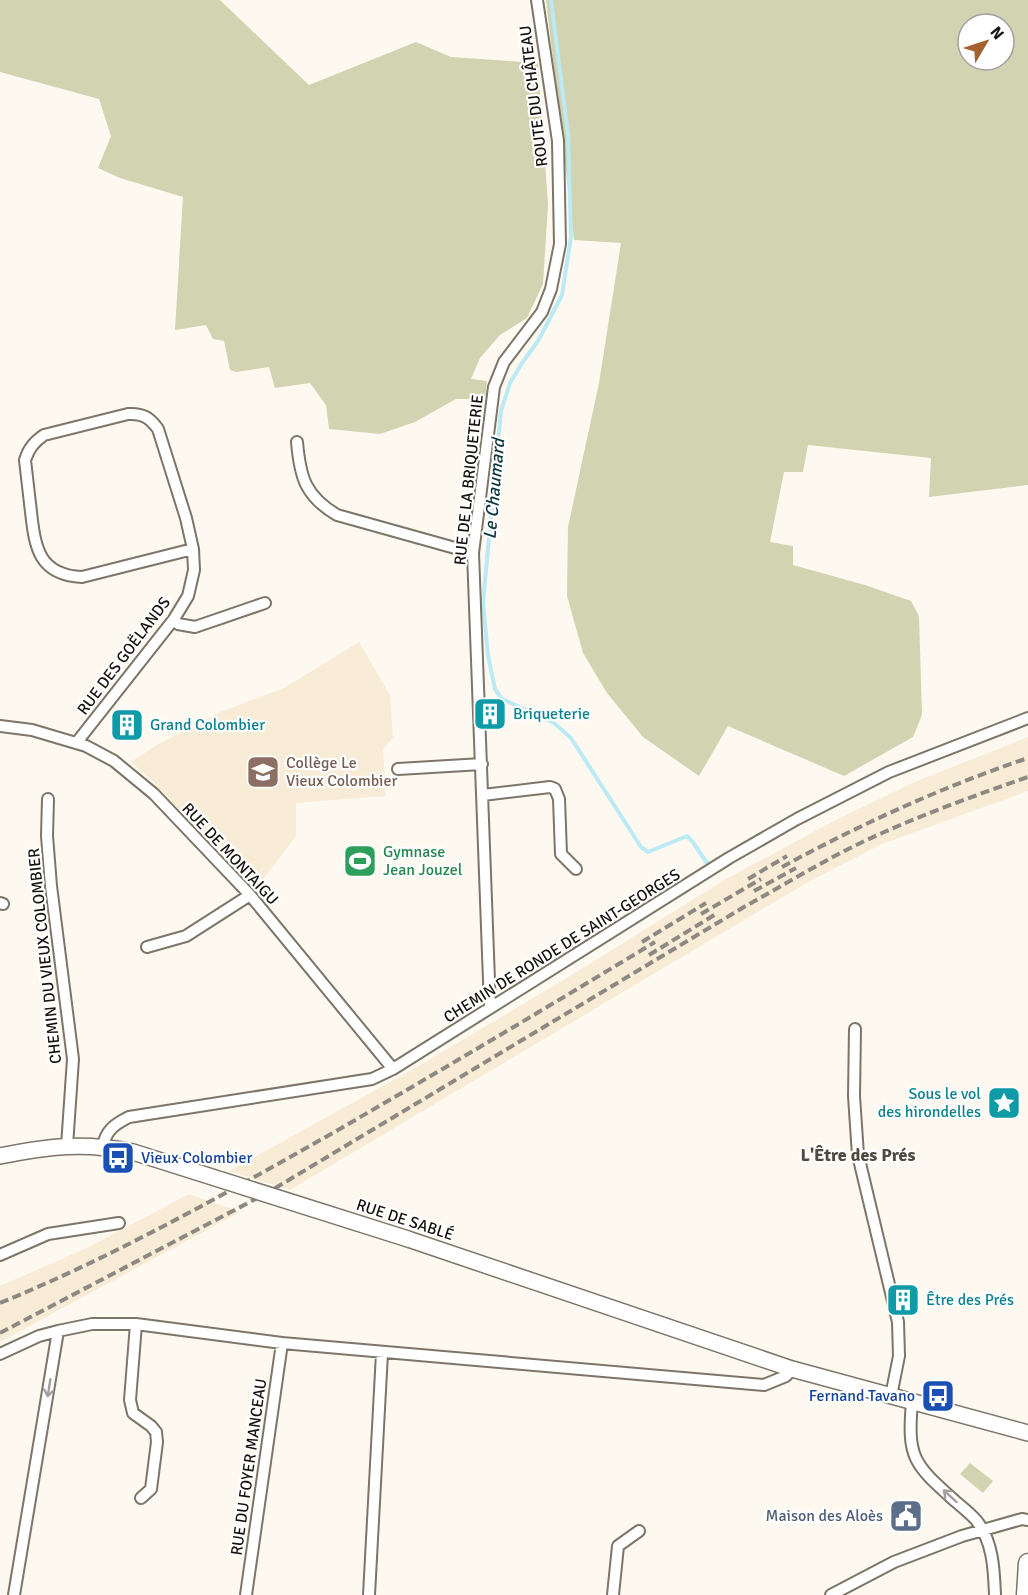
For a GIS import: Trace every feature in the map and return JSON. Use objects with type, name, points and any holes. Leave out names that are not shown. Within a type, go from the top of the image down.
[{"type":"highway","points":[[1026,1595],[1028,1563]]},
{"type":"main road","name":"RUE DE SABLÉ","points":[[0,1156],[67,1146],[103,1146],[133,1152],[408,1239],[792,1369],[1028,1433]]},
{"type":"street","name":"ROUTE DU CHÂTEAU","points":[[494,387],[504,362],[542,312],[551,289],[560,244],[558,141],[537,0]]},
{"type":"street","name":"RUE DE LA BRIQUETERIE","points":[[490,1007],[473,554],[494,387]]},
{"type":"street","name":"RUE DES GOËLANDS","points":[[77,742],[174,619],[188,596],[194,570],[193,549],[186,518],[158,429],[151,419],[139,413],[128,414],[44,435],[34,442],[25,460],[35,543],[42,558],[52,570],[66,576],[82,577],[193,549]]},
{"type":"street","points":[[297,442],[299,465],[308,491],[321,506],[337,515],[473,554]]},
{"type":"street","points":[[174,619],[178,624],[195,627],[265,603]]},
{"type":"street","name":"CHEMIN DE RONDE DE SAINT-GEORGES","points":[[103,1146],[110,1130],[129,1117],[372,1079],[393,1069],[729,858],[797,819],[889,772],[1028,718]]},
{"type":"street","name":"RUE DE MONTAIGU","points":[[0,726],[32,730],[77,742],[114,761],[154,794],[250,895],[393,1069]]},
{"type":"street","points":[[398,769],[482,764]]},
{"type":"street","points":[[483,795],[550,787],[555,789],[559,799],[561,854],[576,869]]},
{"type":"street","name":"CHEMIN DU VIEUX COLOMBIER","points":[[48,799],[46,836],[73,1059],[67,1146]]},
{"type":"street","points":[[147,947],[186,936],[250,895]]},
{"type":"street","points":[[855,1029],[854,1096],[858,1155],[898,1322],[899,1356],[891,1396]]},
{"type":"street","points":[[0,1255],[48,1234],[119,1223]]},
{"type":"street","points":[[0,1354],[58,1330],[92,1324],[136,1324],[382,1353],[764,1385],[786,1376],[792,1369]]},
{"type":"street","points":[[136,1324],[130,1400],[133,1413],[156,1432],[157,1442],[151,1489],[141,1498]]},
{"type":"street","points":[[15,1595],[58,1330]]},
{"type":"street","name":"RUE DU FOYER MANCEAU","points":[[246,1595],[282,1343]]},
{"type":"street","points":[[369,1595],[382,1353]]},
{"type":"street","points":[[912,1402],[910,1446],[917,1464],[976,1520],[982,1530],[994,1564],[995,1595]]},
{"type":"street","points":[[831,1595],[894,1562],[982,1530],[1022,1519],[1028,1520]]},
{"type":"street","points":[[613,1595],[618,1546],[639,1532]]},
{"type":"shaded area","name":"Collège Le Vieux Colombier","points":[[359,642],[390,695],[393,737],[383,750],[386,796],[296,803],[296,836],[256,889],[131,762],[155,746],[220,712],[284,688]]},
{"type":"shaded area","points":[[1028,737],[1028,791],[882,844],[810,881],[290,1190],[229,1171],[419,1066],[726,879],[832,822],[912,783]]},
{"type":"shaded area","points":[[189,1194],[240,1212],[0,1342],[0,1286],[89,1247]]},
{"type":"green space","points":[[0,0],[220,0],[309,85],[416,42],[451,57],[538,63],[548,205],[543,284],[527,318],[500,335],[480,358],[471,379],[487,381],[485,399],[456,399],[415,422],[380,434],[329,429],[326,405],[310,383],[275,388],[269,367],[236,372],[230,370],[224,341],[213,339],[206,325],[175,330],[183,197],[120,178],[98,168],[111,136],[99,99],[0,72]]},
{"type":"green space","points":[[546,0],[1028,0],[1028,485],[929,497],[931,458],[808,445],[803,472],[784,472],[770,542],[793,546],[793,565],[865,585],[911,601],[919,616],[922,715],[913,737],[844,776],[728,726],[699,776],[643,737],[607,693],[583,653],[567,596],[568,527],[599,383],[621,243],[574,240]]},
{"type":"green space","points":[[970,1463],[993,1481],[983,1493],[960,1474]]},
{"type":"waterway","name":"Le Chaumard","points":[[551,0],[568,134],[571,237],[562,295],[538,341],[510,383],[501,411],[483,602],[488,656],[495,689],[502,699],[554,723],[571,738],[641,847],[648,852],[687,836],[707,863]]},
{"type":"railway","points":[[782,867],[902,807],[1028,758]]},
{"type":"railway","points":[[0,1333],[267,1193],[744,907],[829,859],[918,818],[1028,777]]},
{"type":"railway","points":[[748,879],[787,856]]},
{"type":"railway","points":[[754,891],[796,868]]},
{"type":"railway","points":[[701,914],[761,879]]},
{"type":"railway","points":[[642,942],[706,903]]},
{"type":"railway","points":[[649,955],[716,914]]},
{"type":"railway","points":[[0,1303],[127,1245],[250,1180],[413,1087],[655,942]]},
{"type":"place","name":"Briqueterie","points":[[490,714]]},
{"type":"place","name":"Grand Colombier","points":[[127,725]]},
{"type":"place","name":"Collège Le Vieux Colombier","points":[[263,772]]},
{"type":"place","name":"Gymnase Jean Jouzel","points":[[360,861]]},
{"type":"place","name":"Sous le vol des hirondelles","points":[[1004,1103]]},
{"type":"place","name":"Vieux Colombier","points":[[118,1158]]},
{"type":"place","name":"Être des Prés","points":[[903,1300]]},
{"type":"place","name":"Fernand Tavano","points":[[938,1396]]},
{"type":"place","name":"Maison des Aloès","points":[[906,1516]]},
{"type":"district","name":"L'Être des Prés","points":[[858,1155]]}]
